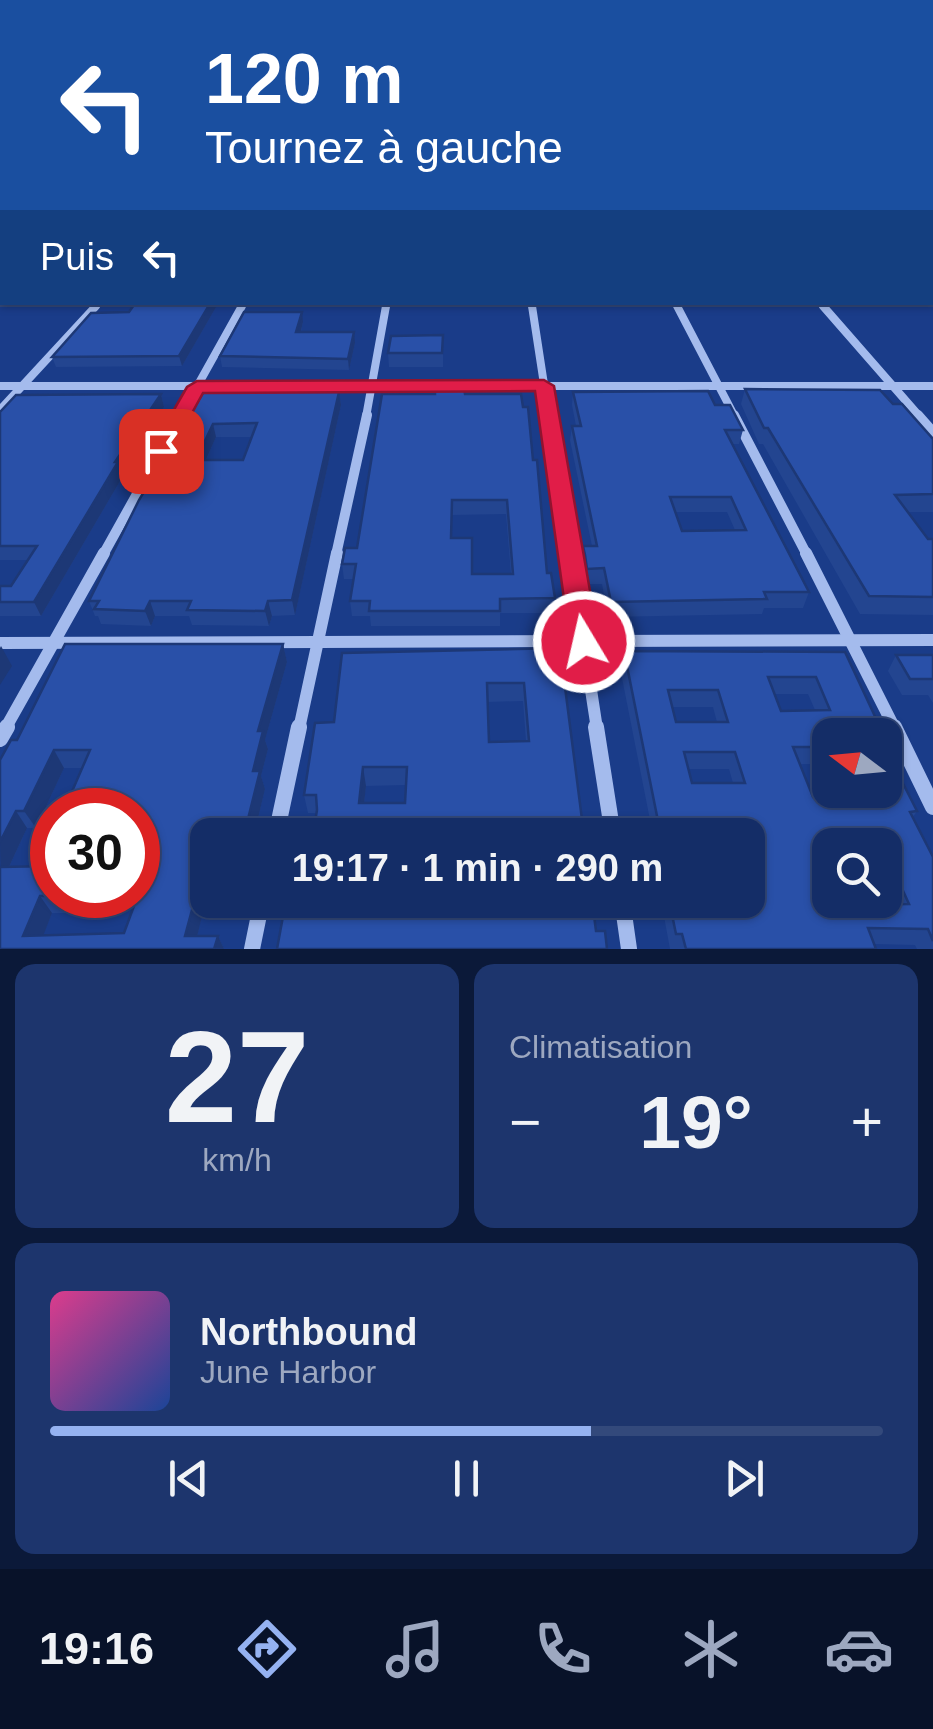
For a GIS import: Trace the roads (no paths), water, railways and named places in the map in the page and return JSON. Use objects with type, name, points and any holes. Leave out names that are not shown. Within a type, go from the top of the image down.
[{"type":"street","points":[[0,410],[97,305]]},
{"type":"street","points":[[0,739],[242,305]]},
{"type":"street","points":[[279,818],[373,385],[386,305]]},
{"type":"street","points":[[531,305],[610,818]]},
{"type":"street","points":[[675,305],[852,641],[933,807]]},
{"type":"street","points":[[822,305],[933,432]]},
{"type":"street","points":[[0,386],[933,386]]},
{"type":"street","points":[[0,643],[933,640]]},
{"type":"street","points":[[252,949],[258,918]]},
{"type":"street","points":[[625,918],[629,949]]}]
